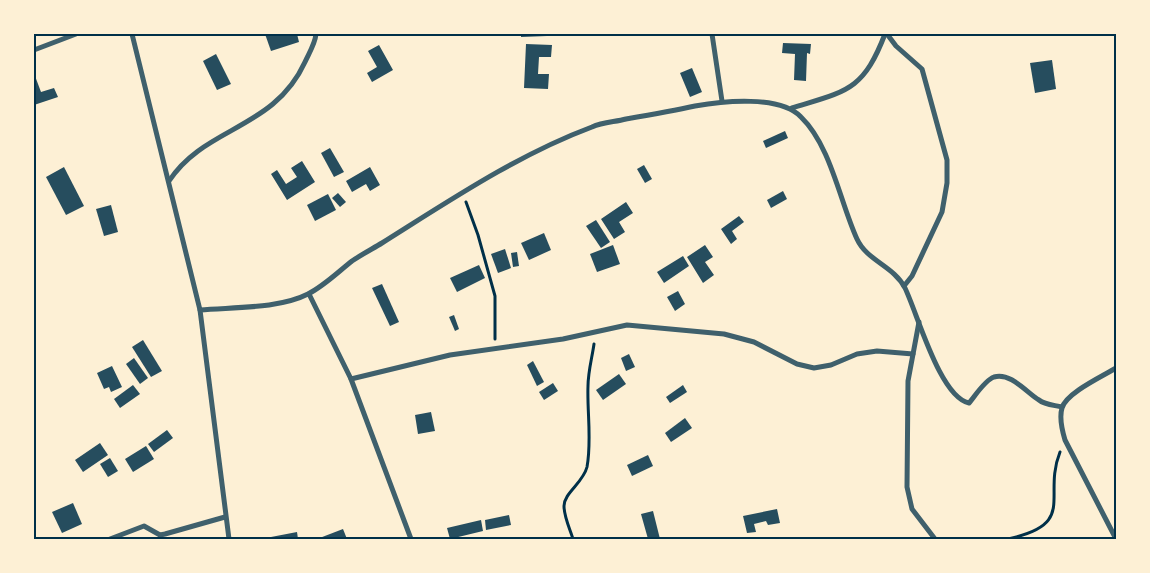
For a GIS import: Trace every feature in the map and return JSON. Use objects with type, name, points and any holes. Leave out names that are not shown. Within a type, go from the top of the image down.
[{"type":"street","points":[[34,50],[76,34]]},
{"type":"street","points":[[132,34],[200,310],[229,539]]},
{"type":"street","points":[[169,181],[185,160],[257,116],[279,100],[297,79],[316,34]]},
{"type":"street","points":[[712,34],[722,102]]},
{"type":"street","points":[[792,108],[838,95],[852,87],[870,68],[886,34],[896,46],[922,69],[947,160],[947,183],[942,212],[912,276],[904,286]]},
{"type":"street","points":[[200,310],[282,303],[309,294],[354,260],[462,192],[559,141],[594,125],[722,102],[781,105],[792,108],[803,118],[821,147],[834,175],[858,241],[867,254],[886,266],[904,286],[935,362],[952,393],[960,401],[969,403],[987,382],[994,377],[1003,378],[1020,385],[1044,403],[1062,407]]},
{"type":"street","points":[[309,294],[350,379],[411,539]]},
{"type":"street","points":[[919,321],[908,381],[908,497],[917,519],[935,539]]},
{"type":"street","points":[[350,379],[407,364],[495,347],[596,333],[627,325],[644,325],[724,334],[754,342],[797,364],[814,368],[831,365],[857,354],[877,351],[913,354]]},
{"type":"street","points":[[1116,368],[1082,387],[1062,407],[1061,424],[1064,440],[1116,539]]},
{"type":"street","points":[[110,539],[144,526],[160,535],[225,516]]},
{"type":"path","points":[[462,192],[478,235],[495,296],[495,347]]},
{"type":"path","points":[[574,539],[564,507],[568,495],[581,482],[587,467],[590,432],[588,388],[596,333]]},
{"type":"path","points":[[1008,539],[1026,536],[1045,526],[1050,520],[1054,502],[1056,465],[1064,440]]},
{"type":"building","points":[[265,34],[297,34],[299,42],[271,51]]},
{"type":"building","points":[[521,34],[547,34],[547,36],[521,37]]},
{"type":"building","points":[[783,43],[811,44],[810,54],[807,53],[806,81],[794,80],[795,54],[782,53]]},
{"type":"building","points":[[526,44],[552,45],[551,57],[539,57],[538,74],[549,74],[548,89],[524,88]]},
{"type":"building","points":[[379,45],[393,70],[372,82],[367,73],[377,67],[368,51]]},
{"type":"building","points":[[216,54],[231,84],[217,90],[203,61]]},
{"type":"building","points":[[1052,60],[1056,89],[1035,93],[1030,63]]},
{"type":"building","points":[[692,68],[702,92],[690,97],[680,73]]},
{"type":"building","points":[[35,76],[41,92],[54,88],[58,97],[34,105]]},
{"type":"building","points":[[785,131],[788,138],[766,148],[763,141]]},
{"type":"building","points":[[330,148],[344,172],[334,177],[321,153]]},
{"type":"building","points":[[302,161],[315,182],[287,200],[271,174],[277,170],[286,184],[297,177],[291,168]]},
{"type":"building","points":[[644,165],[652,179],[645,183],[637,169]]},
{"type":"building","points":[[64,167],[84,206],[66,215],[46,177]]},
{"type":"building","points":[[370,167],[380,185],[370,191],[366,184],[352,192],[346,181]]},
{"type":"building","points":[[783,191],[787,199],[771,208],[767,200]]},
{"type":"building","points":[[338,193],[346,202],[340,207],[332,198]]},
{"type":"building","points":[[328,194],[336,210],[315,221],[307,205]]},
{"type":"building","points":[[626,202],[633,213],[619,222],[625,232],[614,239],[601,219]]},
{"type":"building","points":[[111,205],[118,232],[104,236],[96,209]]},
{"type":"building","points":[[739,216],[744,222],[732,231],[737,239],[731,244],[721,229]]},
{"type":"building","points":[[596,220],[610,242],[601,248],[586,226]]},
{"type":"building","points":[[544,233],[551,250],[529,260],[521,243]]},
{"type":"building","points":[[613,245],[620,264],[597,272],[590,254]]},
{"type":"building","points":[[705,245],[713,257],[705,262],[714,275],[703,283],[687,257]]},
{"type":"building","points":[[505,249],[511,268],[498,273],[491,254]]},
{"type":"building","points":[[517,252],[519,266],[513,267],[511,253]]},
{"type":"building","points":[[683,256],[689,266],[664,283],[657,272]]},
{"type":"building","points":[[479,265],[485,278],[457,292],[450,278]]},
{"type":"building","points":[[382,284],[399,322],[390,326],[372,288]]},
{"type":"building","points":[[678,291],[685,304],[675,311],[667,297]]},
{"type":"building","points":[[454,315],[459,329],[455,331],[449,317]]},
{"type":"building","points":[[143,340],[162,371],[151,377],[132,347]]},
{"type":"building","points":[[629,354],[635,367],[626,371],[621,358]]},
{"type":"building","points":[[134,358],[148,378],[140,384],[126,364]]},
{"type":"building","points":[[533,361],[544,382],[537,386],[527,365]]},
{"type":"building","points":[[112,366],[122,387],[111,392],[109,387],[104,389],[97,373]]},
{"type":"building","points":[[619,374],[626,384],[603,400],[596,390]]},
{"type":"building","points":[[553,383],[558,391],[544,400],[539,392]]},
{"type":"building","points":[[133,385],[140,394],[120,408],[114,399]]},
{"type":"building","points":[[683,385],[687,392],[670,403],[666,397]]},
{"type":"building","points":[[431,412],[435,431],[418,434],[415,415]]},
{"type":"building","points":[[685,418],[692,428],[671,442],[665,433]]},
{"type":"building","points":[[167,430],[173,438],[154,452],[148,444]]},
{"type":"building","points":[[100,443],[108,455],[83,472],[75,460]]},
{"type":"building","points":[[146,446],[154,459],[133,472],[125,459]]},
{"type":"building","points":[[648,455],[653,466],[632,476],[627,465]]},
{"type":"building","points":[[110,458],[118,471],[108,477],[100,464]]},
{"type":"building","points":[[73,503],[82,524],[62,533],[52,512]]},
{"type":"building","points":[[777,509],[780,523],[768,525],[766,521],[754,524],[756,532],[747,533],[743,516]]},
{"type":"building","points":[[653,511],[660,539],[648,539],[641,514]]},
{"type":"building","points":[[509,515],[511,525],[486,530],[485,520]]},
{"type":"building","points":[[481,520],[483,531],[450,539],[447,528]]},
{"type":"building","points":[[343,529],[347,539],[317,539]]},
{"type":"building","points":[[297,532],[298,539],[272,539],[271,537]]}]
